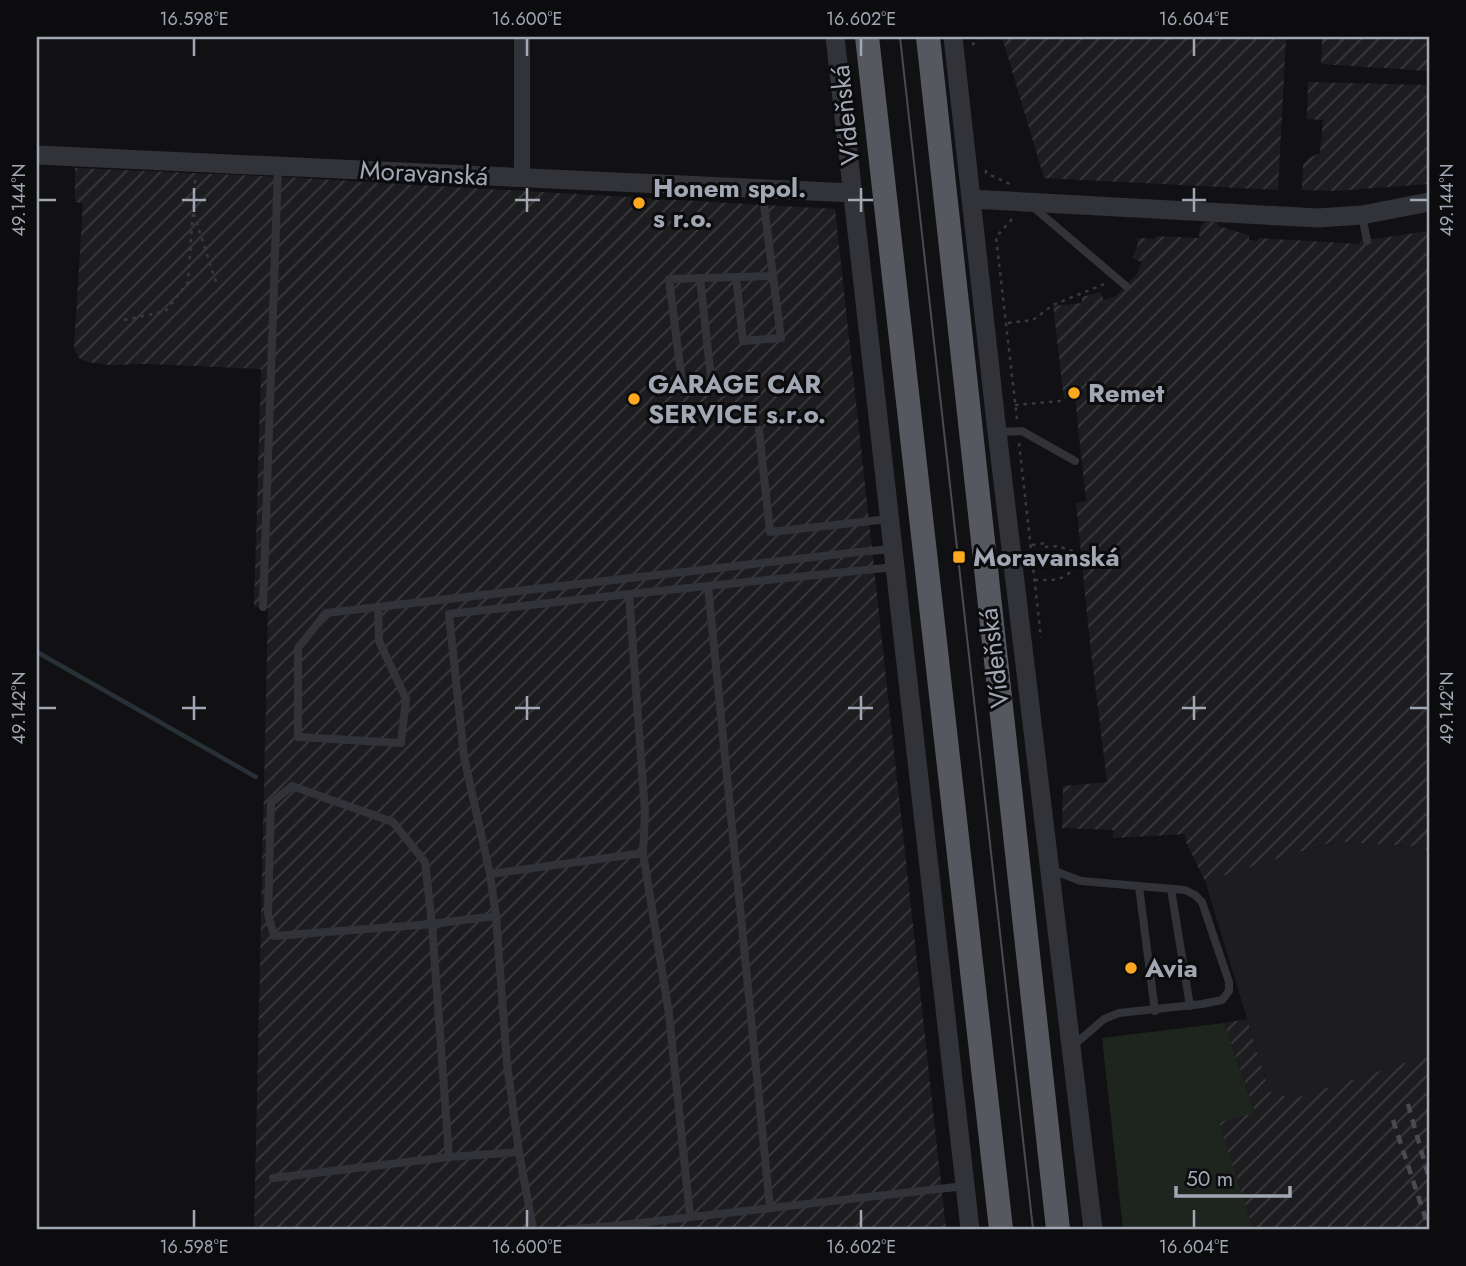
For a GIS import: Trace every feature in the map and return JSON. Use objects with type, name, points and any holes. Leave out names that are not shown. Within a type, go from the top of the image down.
[{"type":"highway","name":"Vídeňská","points":[[867,37],[1001,1229]]},
{"type":"highway","name":"Vídeňská","points":[[928,37],[1058,1229]]},
{"type":"street","points":[[522,37],[522,178]]},
{"type":"street","name":"Vídeňská","points":[[835,37],[970,1229]]},
{"type":"street","name":"Vídeňská","points":[[953,37],[997,432],[1093,1229]]},
{"type":"street","name":"Moravanská","points":[[37,155],[853,193]]},
{"type":"street","points":[[971,199],[1318,219],[1362,215],[1429,202]]},
{"type":"lane","points":[[263,607],[278,166]]},
{"type":"lane","points":[[736,277],[743,341],[781,338],[762,188]]},
{"type":"lane","points":[[1028,202],[1126,286]]},
{"type":"lane","points":[[1362,215],[1367,241]]},
{"type":"lane","points":[[700,278],[712,387],[683,390],[669,279],[700,278],[773,276]]},
{"type":"lane","points":[[759,430],[770,532],[889,519]]},
{"type":"lane","points":[[997,432],[1022,431],[1075,461]]},
{"type":"lane","points":[[533,1229],[507,1064],[496,916],[490,874],[464,757],[449,614],[708,586],[894,558]]},
{"type":"lane","points":[[378,607],[379,641],[406,699],[401,743],[298,737],[298,648],[326,613],[378,607],[894,558]]},
{"type":"lane","points":[[708,586],[770,1208]]},
{"type":"lane","points":[[629,594],[645,812],[643,853],[670,1014],[690,1216]]},
{"type":"lane","points":[[449,1157],[432,925],[425,863],[393,822],[292,786],[271,803],[268,914],[274,936],[432,925],[496,916]]},
{"type":"lane","points":[[490,874],[643,853]]},
{"type":"lane","points":[[1049,869],[1081,881],[1185,890],[1195,895],[1202,902],[1229,982],[1229,992],[1222,1000],[1155,1011],[1119,1013],[1104,1019],[1071,1048]]},
{"type":"lane","points":[[1139,887],[1155,1011]]},
{"type":"lane","points":[[1171,889],[1190,1006]]},
{"type":"lane","points":[[273,1178],[449,1157],[519,1152]]},
{"type":"lane","points":[[569,1229],[965,1186]]},
{"type":"path","points":[[972,46],[980,37]]},
{"type":"path","points":[[985,160],[986,173],[1026,191],[1028,202],[996,237],[1015,405],[1061,401]]},
{"type":"path","points":[[124,320],[166,312],[188,282],[196,163]]},
{"type":"path","points":[[193,211],[215,282]]},
{"type":"path","points":[[1006,324],[1033,320],[1052,304],[1106,284],[1114,276]]},
{"type":"path","points":[[1020,451],[1030,545],[1046,543],[1046,547],[1058,546],[1072,551],[1074,568],[1067,576],[1054,580],[1034,580]]},
{"type":"shaded area","points":[[1002,37],[1286,37],[1278,190],[1044,178]]},
{"type":"shaded area","points":[[1322,37],[1429,37],[1429,71],[1321,64]]},
{"type":"shaded area","points":[[1308,82],[1429,85],[1429,184],[1335,191],[1302,190],[1303,165],[1309,158],[1320,153],[1323,120],[1307,119]]},
{"type":"shaded area","points":[[75,168],[284,177],[835,209],[946,1229],[254,1229],[268,608],[254,607],[261,369],[110,365],[87,362],[79,358],[74,348],[83,203],[75,202]]},
{"type":"shaded area","points":[[1206,221],[1218,222],[1218,226],[1249,235],[1249,240],[1257,241],[1258,238],[1359,244],[1360,241],[1429,231],[1429,859],[1425,847],[1339,842],[1205,881],[1186,842],[1185,834],[1113,838],[1113,830],[1062,828],[1063,786],[1107,782],[1076,503],[1086,501],[1075,398],[1064,399],[1053,306],[1082,303],[1082,297],[1100,292],[1104,300],[1116,296],[1137,274],[1142,262],[1132,258],[1138,244],[1137,238],[1199,238],[1200,226]]},
{"type":"shaded area","points":[[1339,842],[1425,847],[1429,859],[1429,1055],[1293,1099],[1269,1091],[1205,881]]},
{"type":"shaded area","points":[[1247,1019],[1269,1091],[1293,1099],[1429,1055],[1429,1229],[1253,1229],[1218,1122],[1255,1112],[1224,1023]]},
{"type":"shaded area","points":[[1224,1023],[1255,1113],[1219,1122],[1253,1229],[1123,1229],[1102,1038]]},
{"type":"waterway","points":[[37,652],[256,777]]},
{"type":"tram line","points":[[900,37],[1033,1229]]},
{"type":"railway","points":[[1408,1104],[1429,1178]]},
{"type":"railway","points":[[1393,1120],[1429,1229]]},
{"type":"place","name":"Honem spol. s r.o.","points":[[639,203]]},
{"type":"place","name":"Remet","points":[[1074,393]]},
{"type":"place","name":"GARAGE CAR SERVICE s.r.o.","points":[[634,399]]},
{"type":"place","name":"Moravanská","points":[[959,557]]},
{"type":"place","name":"Avia","points":[[1131,968]]}]
